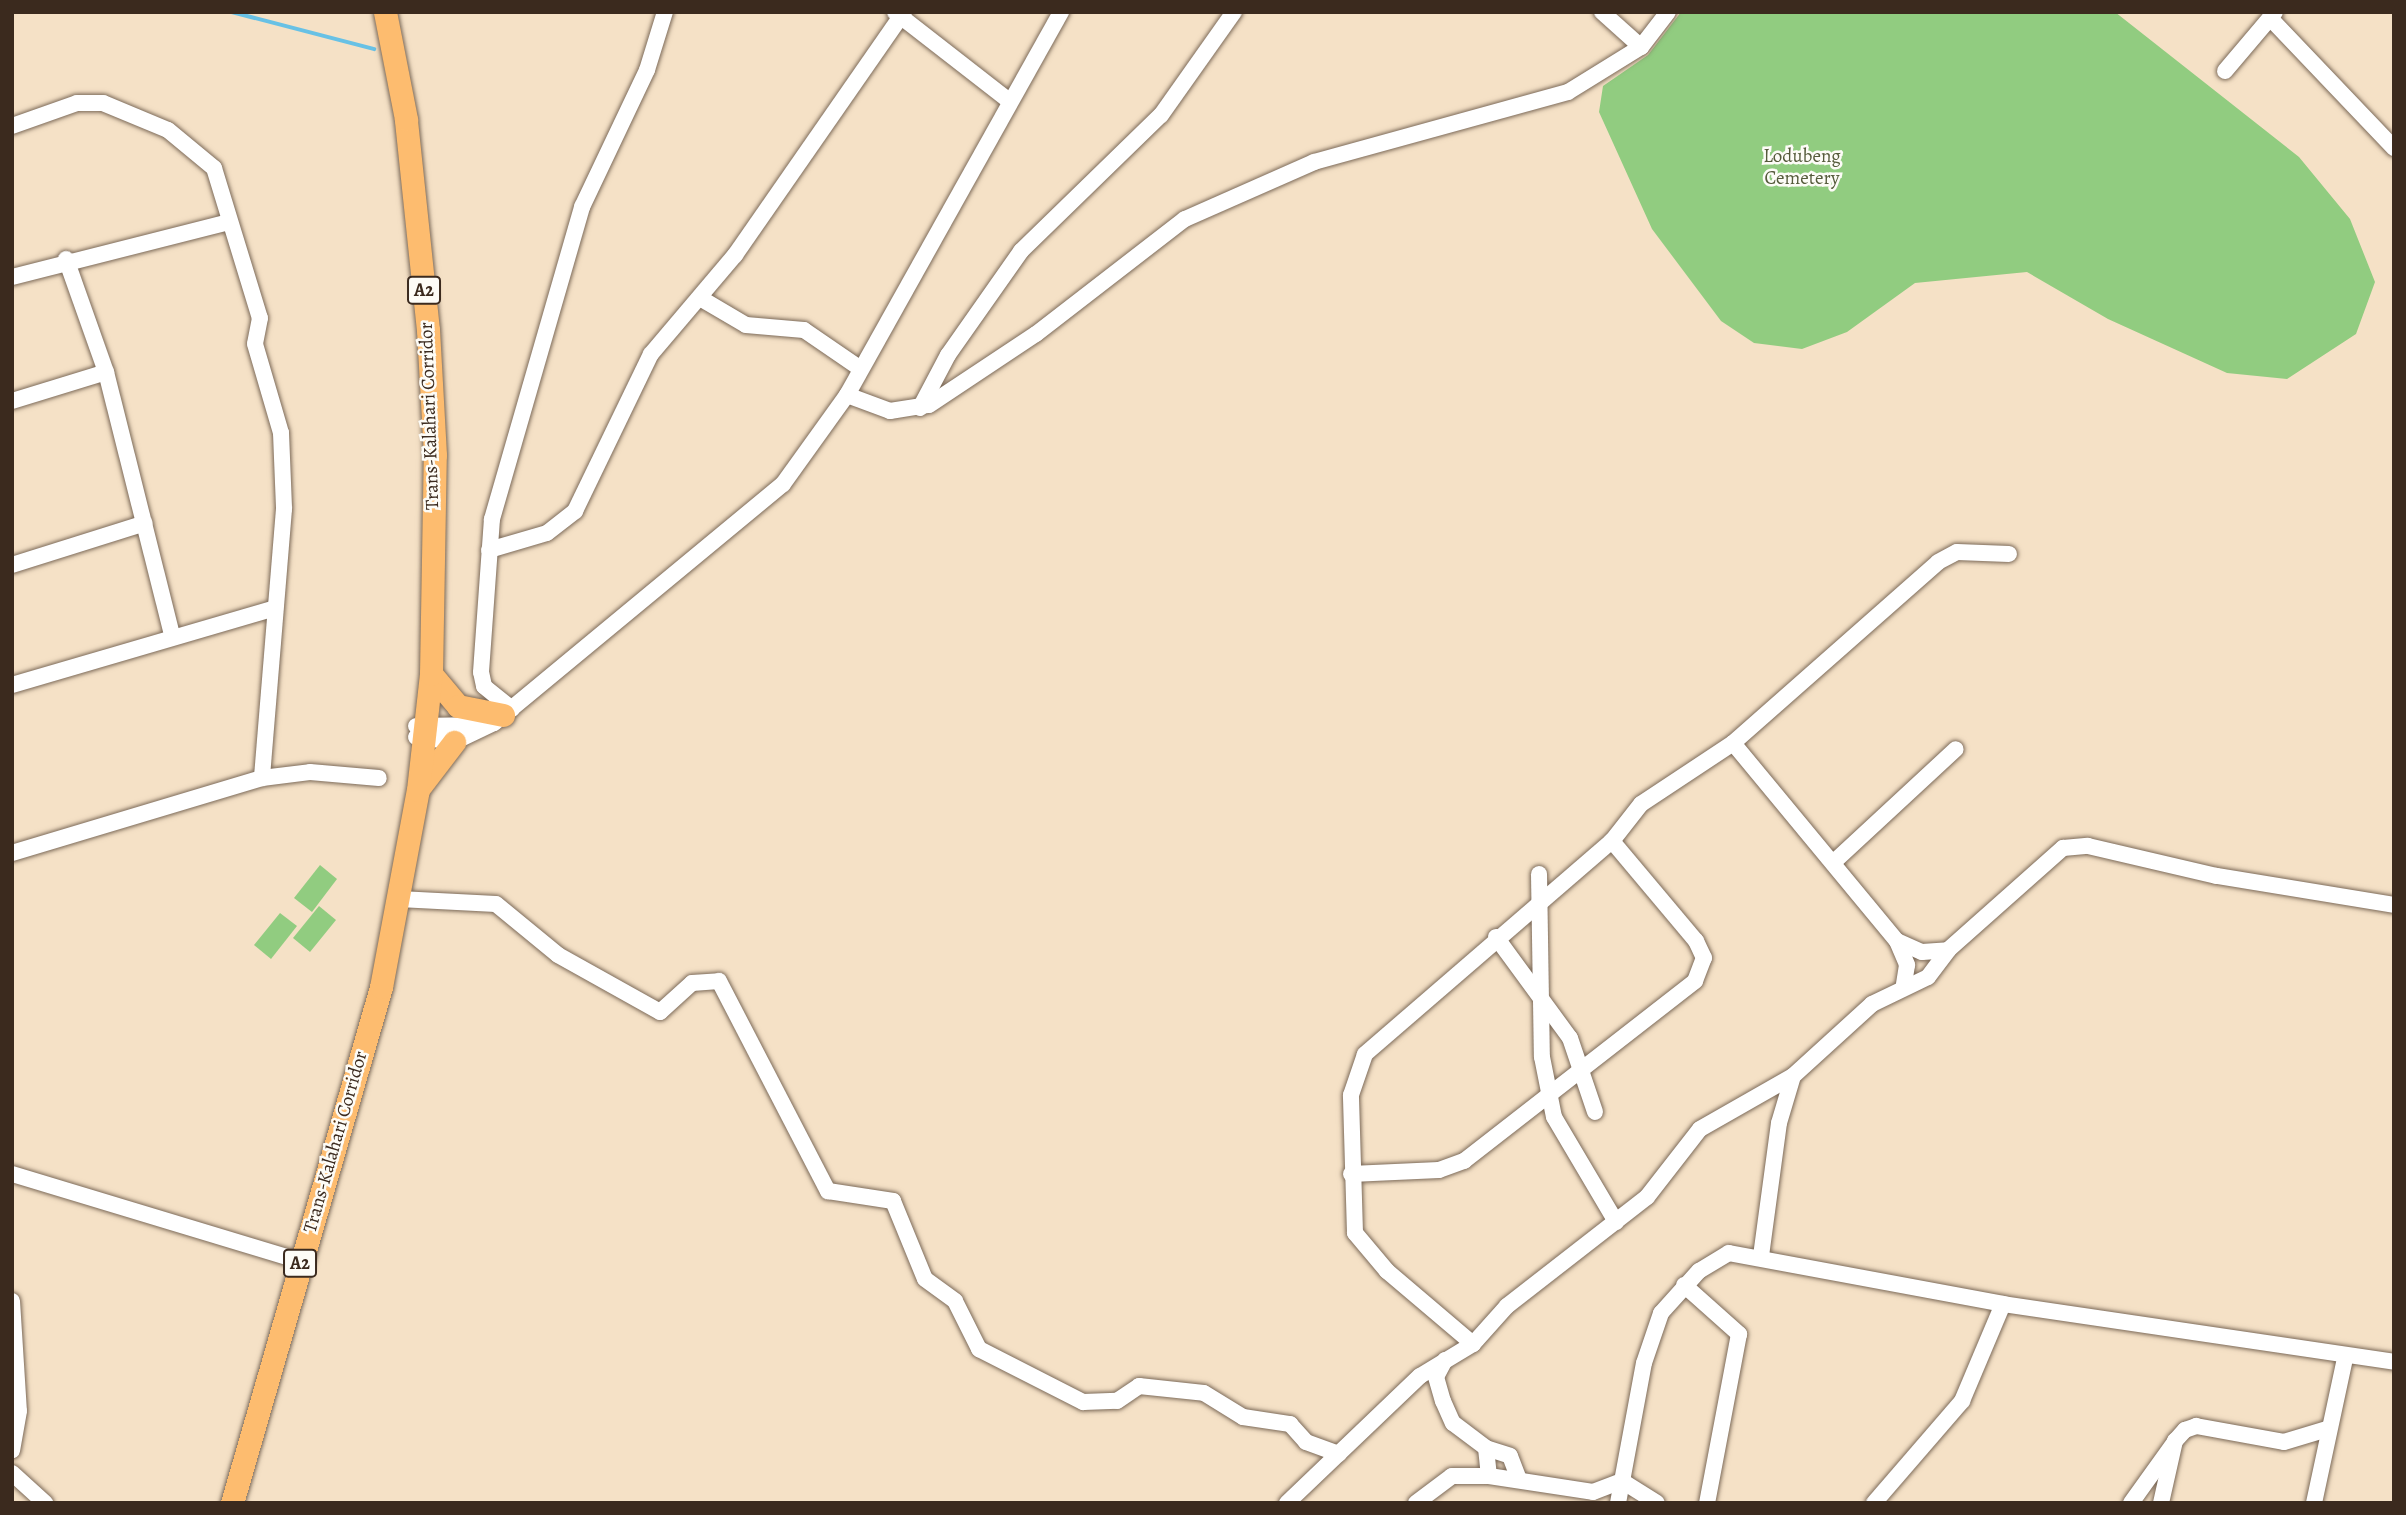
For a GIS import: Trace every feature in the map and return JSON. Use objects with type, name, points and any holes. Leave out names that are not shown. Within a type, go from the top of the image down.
[{"type":"highway","name":"Trans-Kalahari Corridor","points":[[370,1023],[419,732],[432,674],[433,571],[428,330],[406,119],[384,12]]},
{"type":"highway","name":"Trans-Kalahari Corridor","points":[[232,1503],[370,1023],[400,899],[418,790],[419,732],[433,571]]},
{"type":"highway","points":[[432,674],[458,706],[503,716]]},
{"type":"highway","points":[[418,790],[454,742]]},
{"type":"street","points":[[503,716],[484,686],[481,672],[492,519],[582,207],[647,70],[666,12]]},
{"type":"street","points":[[419,732],[454,742],[503,716],[783,484],[847,395],[1008,100],[1061,12]]},
{"type":"street","points":[[920,408],[948,355],[1021,251],[1161,115],[1234,12]]},
{"type":"street","points":[[1602,12],[1641,47]]},
{"type":"street","points":[[847,395],[890,411],[920,408],[1035,334],[1150,242],[1221,200],[1314,162],[1568,92],[1641,47],[1668,12]]},
{"type":"street","points":[[489,550],[547,533],[575,511],[651,354],[700,298],[818,143],[900,14],[1008,100]]},
{"type":"street","points":[[2225,71],[2272,15],[2394,148]]},
{"type":"street","points":[[12,126],[91,101],[142,116],[204,154],[214,168],[260,318],[255,344],[281,432],[284,509],[262,778]]},
{"type":"street","points":[[12,277],[66,260],[229,222]]},
{"type":"street","points":[[66,260],[106,372],[173,634]]},
{"type":"street","points":[[700,298],[746,326],[804,330],[861,369]]},
{"type":"street","points":[[12,401],[106,372]]},
{"type":"street","points":[[12,565],[145,523]]},
{"type":"street","points":[[1473,1344],[1387,1270],[1355,1233],[1351,1174],[1352,1095],[1365,1054],[1496,937],[1612,841],[1641,804],[1733,743],[1938,562],[1957,552],[2009,554]]},
{"type":"street","points":[[12,685],[173,634],[275,608]]},
{"type":"street","points":[[419,732],[503,716]]},
{"type":"street","points":[[1733,743],[1836,860],[1897,941],[1907,965],[1904,985]]},
{"type":"street","points":[[1836,860],[1956,749]]},
{"type":"street","points":[[13,849],[262,778],[310,772],[379,778]]},
{"type":"street","points":[[1351,1174],[1452,1167],[1580,1067],[1684,992],[1704,958],[1612,841]]},
{"type":"street","points":[[1287,1503],[1312,1473],[1339,1454],[1446,1358],[1473,1344],[1507,1306],[1647,1197],[1700,1129],[1793,1076],[1872,1004],[1904,985],[1928,977],[1948,950],[2063,848],[2088,846],[2217,876],[2394,905]]},
{"type":"street","points":[[1539,874],[1542,1057],[1552,1090],[1554,1117],[1616,1222]]},
{"type":"street","points":[[400,899],[496,904],[558,955],[660,1012],[692,984],[719,981],[828,1191],[893,1202],[925,1279],[955,1301],[979,1349],[1083,1402],[1117,1401],[1139,1387],[1204,1393],[1243,1417],[1290,1424],[1307,1442],[1339,1454]]},
{"type":"street","points":[[1496,937],[1570,1038],[1595,1112]]},
{"type":"street","points":[[1897,941],[1922,952],[1948,950]]},
{"type":"street","points":[[1761,1256],[1779,1123],[1793,1076]]},
{"type":"street","points":[[1766,1092],[1779,1123]]},
{"type":"street","points":[[12,1174],[301,1261]]},
{"type":"street","points":[[1618,1503],[1644,1363],[1661,1314],[1684,1285],[1729,1253],[1761,1256],[2003,1304],[2345,1359],[2394,1362]]},
{"type":"street","points":[[1684,1285],[1739,1334],[1707,1503]]},
{"type":"street","points":[[12,1301],[19,1410],[12,1450]]},
{"type":"street","points":[[1874,1503],[1962,1401],[2003,1304]]},
{"type":"street","points":[[2314,1503],[2327,1429],[2345,1359]]},
{"type":"street","points":[[1428,1376],[1453,1423],[1486,1448],[1510,1456],[1519,1479]]},
{"type":"street","points":[[2131,1503],[2175,1441],[2196,1426],[2284,1442],[2327,1429]]},
{"type":"street","points":[[2161,1503],[2175,1441]]},
{"type":"street","points":[[1307,1442],[1312,1473]]},
{"type":"street","points":[[1486,1448],[1489,1476]]},
{"type":"street","points":[[1416,1503],[1452,1476],[1519,1479],[1593,1492],[1622,1481]]},
{"type":"street","points":[[13,1479],[45,1503]]},
{"type":"street","points":[[1622,1481],[1657,1503]]},
{"type":"green space","name":"Lodubeng Cemetery","points":[[1681,12],[2115,12],[2299,157],[2350,219],[2375,282],[2356,334],[2287,379],[2227,373],[2108,319],[2027,272],[1915,283],[1847,332],[1802,349],[1754,343],[1721,321],[1652,229],[1599,112],[1603,86],[1648,55]]},
{"type":"green space","points":[[320,865],[337,879],[312,912],[294,898]]},
{"type":"green space","points":[[319,906],[336,920],[310,952],[293,938]]},
{"type":"green space","points":[[280,913],[297,926],[271,959],[254,945]]},
{"type":"waterway","points":[[232,12],[374,49]]}]
